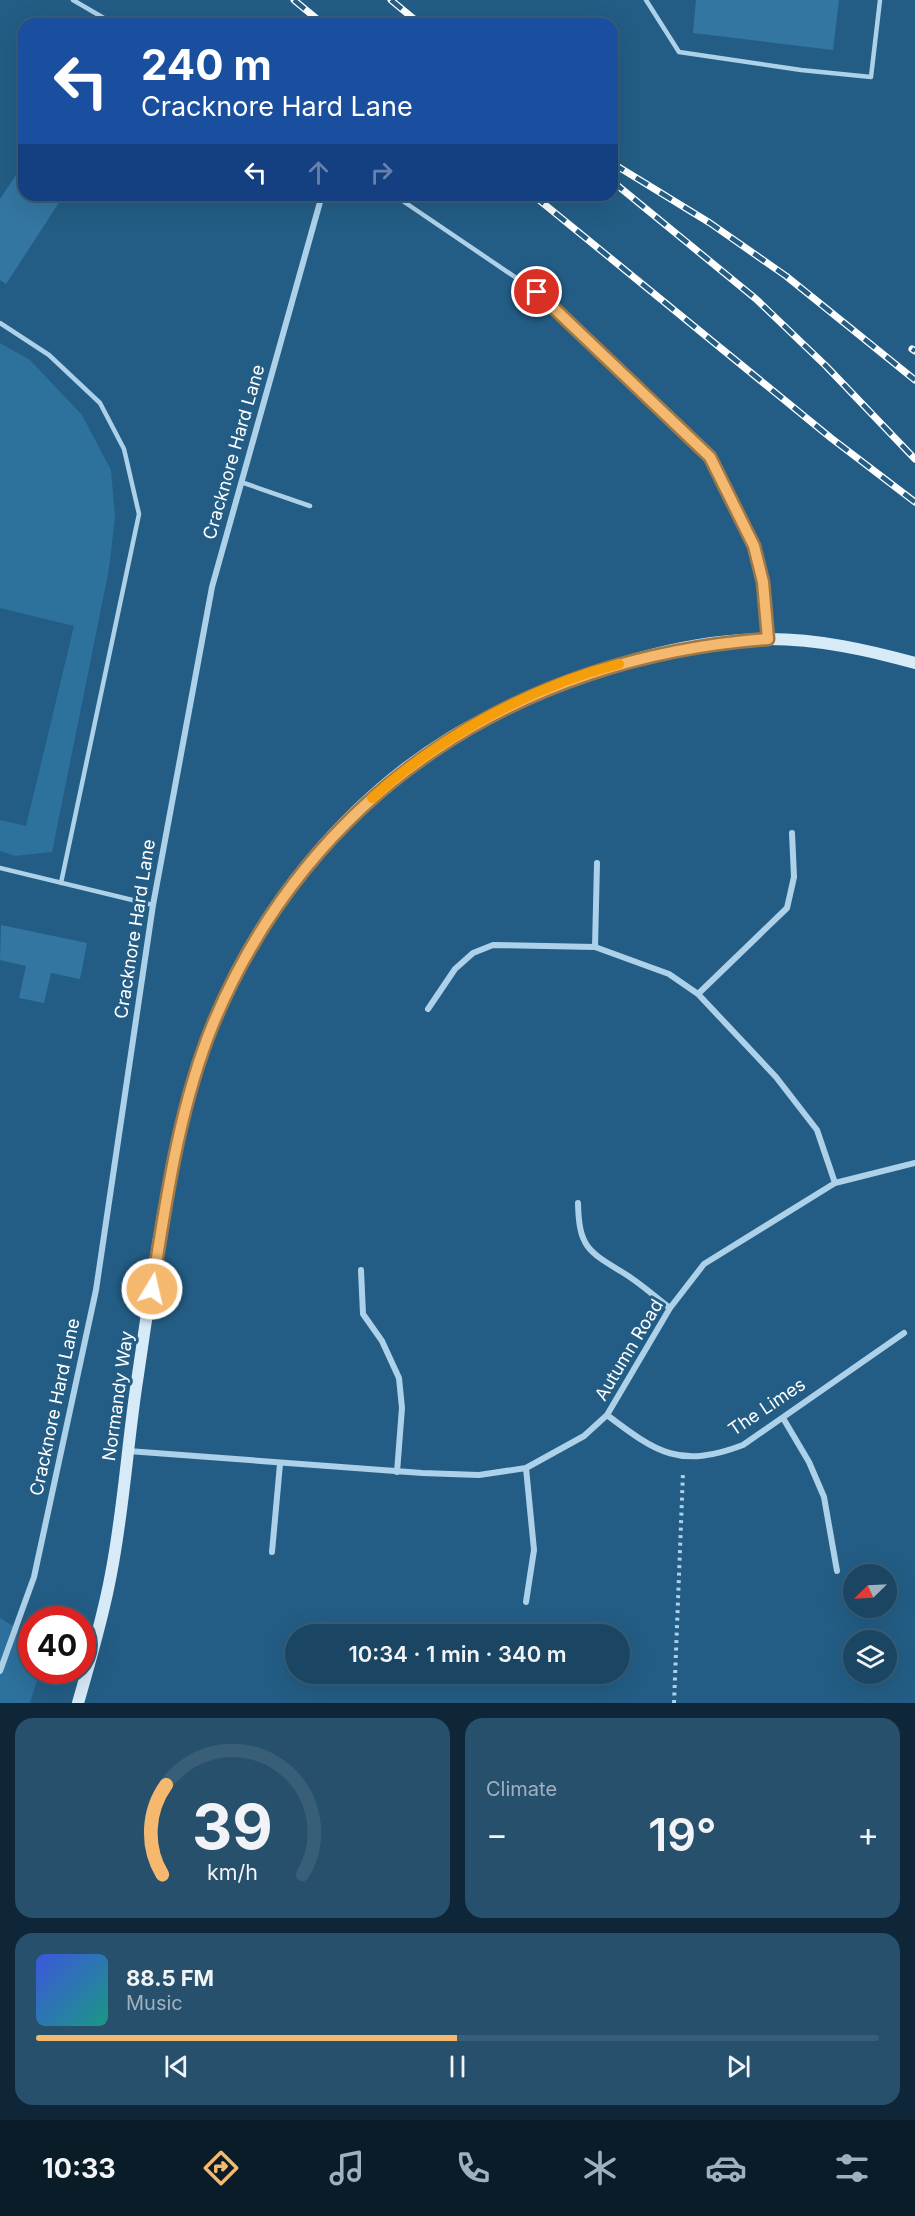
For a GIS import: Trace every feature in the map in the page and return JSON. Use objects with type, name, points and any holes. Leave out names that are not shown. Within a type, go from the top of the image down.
[{"type":"street","name":"Cracknore Hard Lane","points":[[0,1671],[34,1577],[96,1290],[153,905],[212,587],[320,201]]},
{"type":"street","name":"Normandy Way","points":[[78,1703],[111,1575],[168,1192],[199,1067],[213,1026],[244,958],[291,886],[351,817],[385,786],[452,736],[495,713],[610,666],[691,646],[768,639],[847,646],[915,663]]},
{"type":"street","points":[[698,994],[787,908],[794,877],[792,833]]},
{"type":"street","points":[[595,947],[597,863]]},
{"type":"street","points":[[428,1009],[455,969],[473,953],[493,945],[595,947],[669,974],[698,994],[776,1077],[817,1130],[835,1183]]},
{"type":"street","name":"Autumn Road","points":[[128,1451],[397,1472],[478,1475],[526,1468],[584,1436],[608,1415],[670,1308],[704,1264],[835,1183],[915,1163]]},
{"type":"street","points":[[578,1203],[579,1227],[587,1247],[601,1261],[642,1286],[670,1308]]},
{"type":"street","points":[[361,1270],[363,1314],[382,1341],[399,1378],[402,1408],[397,1472]]},
{"type":"street","name":"The Limes","points":[[608,1415],[658,1451],[685,1456],[715,1456],[743,1445],[904,1333]]},
{"type":"street","points":[[783,1418],[809,1462],[824,1497],[837,1571]]},
{"type":"street","points":[[273,1552],[280,1464]]},
{"type":"street","points":[[526,1468],[534,1550],[526,1602]]},
{"type":"lane","points":[[73,0],[104,18]]},
{"type":"lane","points":[[646,0],[679,52],[801,70],[871,77],[880,0]]},
{"type":"lane","points":[[403,201],[537,292],[710,457],[754,546],[763,582],[768,639]]},
{"type":"lane","points":[[0,323],[49,355],[100,403],[124,449],[139,514],[61,883]]},
{"type":"lane","points":[[241,482],[310,506]]},
{"type":"lane","points":[[0,868],[153,905]]},
{"type":"path","points":[[674,1703],[680,1496],[685,1456]]},
{"type":"shaded area","points":[[0,343],[30,360],[82,415],[111,470],[115,517],[109,569],[52,852],[15,856],[0,851],[0,820],[26,826],[74,626],[0,608]]},
{"type":"shaded area","points":[[0,1618],[18,1629],[18,1684],[36,1684],[30,1703],[0,1703]]},
{"type":"building","points":[[696,0],[839,0],[833,50],[693,33]]},
{"type":"building","points":[[18,172],[18,201],[60,201],[6,284],[0,280],[0,199]]},
{"type":"building","points":[[1,925],[87,943],[80,979],[51,973],[44,1003],[19,998],[26,966],[0,960]]},
{"type":"railway","points":[[294,0],[316,18]]},
{"type":"railway","points":[[391,0],[413,18]]},
{"type":"railway","points":[[618,167],[710,223],[786,276],[915,380]]},
{"type":"railway","points":[[618,186],[756,299],[826,366],[915,459]]},
{"type":"railway","points":[[540,201],[831,438],[915,502]]},
{"type":"slow traffic","points":[[372,798],[417,760],[452,736],[495,713],[568,681],[619,664]]},
{"type":"route","points":[[152,1289],[168,1192],[184,1122],[213,1026],[244,958],[267,921],[316,855],[351,817],[417,760],[452,736],[495,713],[568,681],[610,666],[691,646],[768,639],[763,582],[754,546],[710,457],[537,292]]}]
